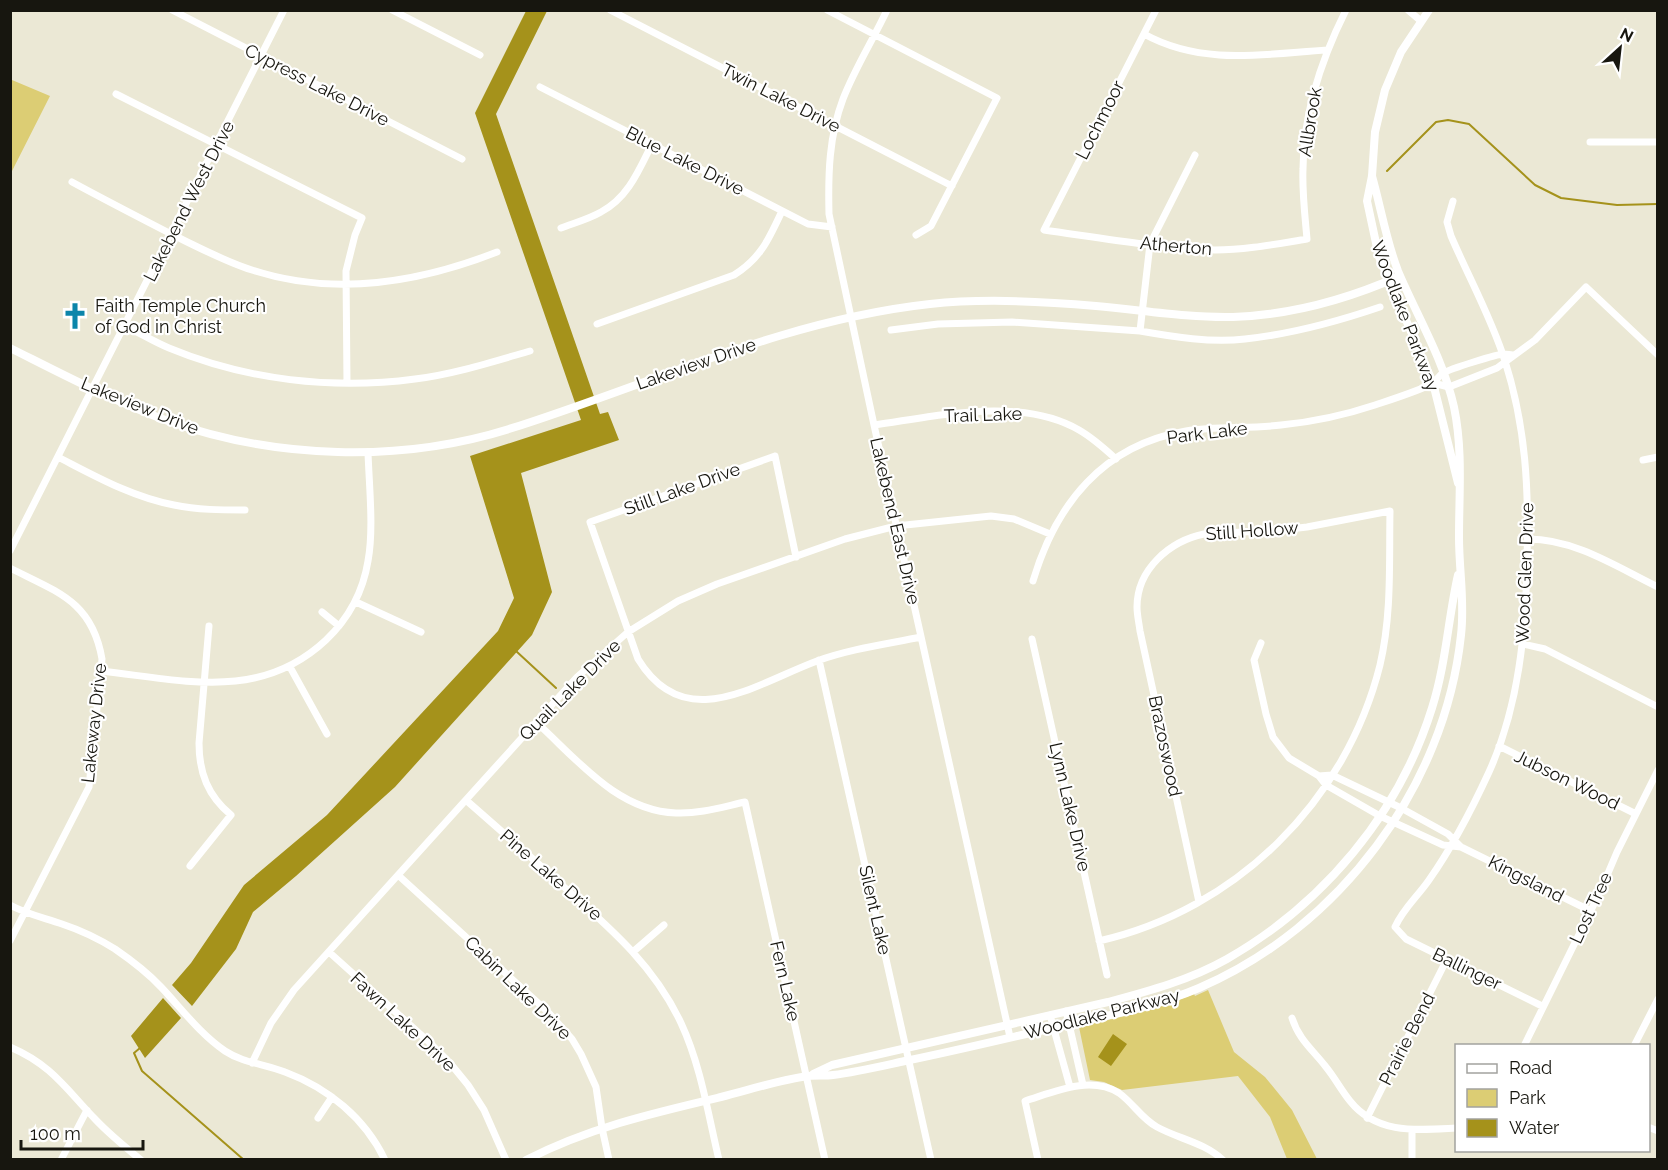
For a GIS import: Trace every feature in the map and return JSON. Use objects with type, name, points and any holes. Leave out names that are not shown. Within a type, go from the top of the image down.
[{"type":"street","name":"Cypress Lake Drive","points":[[172,10],[462,159]]},
{"type":"street","name":"Lakebend West Drive","points":[[10,551],[285,10]]},
{"type":"street","points":[[392,10],[480,55]]},
{"type":"street","name":"Twin Lake Drive","points":[[610,10],[952,186]]},
{"type":"street","points":[[827,10],[997,98],[931,226],[916,235]]},
{"type":"street","name":"Lakebend East Drive","points":[[886,10],[844,98],[835,126],[828,185],[832,228],[1010,1037]]},
{"type":"street","name":"Lochmoor","points":[[1044,230],[1156,10]]},
{"type":"street","name":"Allbrook","points":[[1307,239],[1302,169],[1305,138],[1314,87],[1327,50],[1346,10]]},
{"type":"street","points":[[1408,10],[1421,21]]},
{"type":"street","name":"Woodlake Parkway","points":[[1429,10],[1401,52],[1385,90],[1375,132],[1372,176],[1367,201],[1378,257],[1433,384],[1460,489]]},
{"type":"street","points":[[1144,34],[1185,51],[1218,56],[1327,50]]},
{"type":"street","name":"Blue Lake Drive","points":[[540,87],[808,224],[832,228]]},
{"type":"street","points":[[116,94],[362,218],[348,256],[347,383]]},
{"type":"street","points":[[1590,142],[1658,142]]},
{"type":"street","points":[[561,228],[594,216],[616,201],[633,181],[652,144]]},
{"type":"street","points":[[1140,331],[1150,244],[1195,155]]},
{"type":"street","name":"Woodlake Parkway","points":[[806,1077],[832,1065],[1108,1002],[1192,976],[1226,960],[1283,921],[1321,889],[1350,856],[1389,802],[1403,777],[1432,709],[1442,672],[1459,568],[1462,459],[1449,387],[1436,350],[1400,276],[1383,226],[1372,176]]},
{"type":"street","points":[[72,182],[220,258],[252,270],[307,283],[372,285],[436,273],[497,252]]},
{"type":"street","name":"Wood Glen Drive","points":[[1395,927],[1400,915],[1428,881],[1480,793],[1499,746],[1513,696],[1523,644],[1528,539],[1527,469],[1520,423],[1503,354],[1487,311],[1451,236],[1447,222],[1452,201]]},
{"type":"street","points":[[597,324],[734,275],[759,255],[783,211]]},
{"type":"street","name":"Atherton","points":[[1044,230],[1217,250],[1260,247],[1307,239]]},
{"type":"street","name":"Lakeview Drive","points":[[10,348],[93,389],[167,421],[225,438],[284,448],[368,452],[422,447],[508,430],[750,344],[851,317],[932,304],[1016,301],[1190,316],[1235,317],[1287,312],[1347,297],[1400,276]]},
{"type":"street","points":[[1513,356],[1503,354],[1443,372],[1433,384],[1449,387],[1497,368],[1535,340],[1586,287],[1658,355]]},
{"type":"street","points":[[891,330],[938,324],[1012,322],[1140,331],[1195,338],[1244,339],[1315,327],[1380,307]]},
{"type":"street","points":[[125,326],[168,348],[224,366],[283,378],[347,383],[415,379],[444,374],[530,351]]},
{"type":"street","points":[[1471,364],[1476,375]]},
{"type":"street","name":"Park Lake","points":[[1034,581],[1050,534],[1084,485],[1116,459],[1149,442],[1205,429],[1282,425],[1335,416],[1433,384]]},
{"type":"street","name":"Trail Lake","points":[[874,425],[952,414],[1020,412],[1051,418],[1078,430],[1102,446],[1116,459]]},
{"type":"street","points":[[101,671],[203,682],[241,682],[290,667],[318,648],[339,626],[356,602],[369,558],[368,452]]},
{"type":"street","name":"Still Lake Drive","points":[[628,632],[590,522],[775,456],[796,557]]},
{"type":"street","points":[[58,457],[106,482],[147,499],[200,509],[244,510]]},
{"type":"street","points":[[1643,460],[1658,457]]},
{"type":"street","name":"Still Hollow","points":[[1140,591],[1154,563],[1167,550],[1192,536],[1307,527],[1389,511],[1389,604],[1380,665],[1363,715],[1346,754],[1332,775]]},
{"type":"street","name":"Quail Lake Drive","points":[[252,1063],[285,1000],[587,667],[628,632],[678,601],[717,584],[845,539],[897,526],[991,516],[1014,519],[1050,534]]},
{"type":"street","points":[[1528,539],[1555,542],[1584,551],[1658,587]]},
{"type":"street","name":"Lakeway Drive","points":[[10,568],[64,596],[83,613],[93,627],[102,659],[88,787],[10,940]]},
{"type":"street","name":"Woodlake Parkway","points":[[526,1160],[555,1145],[602,1128],[706,1100],[806,1077],[834,1075],[908,1060],[1154,1004],[1232,972],[1256,957],[1299,926],[1338,891],[1361,866],[1415,784],[1432,747],[1455,675],[1464,600],[1459,568]]},
{"type":"street","name":"Brazoswood","points":[[1140,591],[1137,608],[1140,631],[1198,902]]},
{"type":"street","points":[[356,602],[421,633]]},
{"type":"street","points":[[322,612],[339,626]]},
{"type":"street","points":[[190,866],[231,815],[213,797],[202,773],[199,743],[209,626]]},
{"type":"street","points":[[628,632],[638,659],[651,678],[669,692],[692,700],[715,700],[732,696],[819,660],[921,637]]},
{"type":"street","name":"Lynn Lake Drive","points":[[1032,639],[1107,975]]},
{"type":"street","points":[[1261,643],[1254,660],[1266,714],[1273,737],[1289,758],[1319,776],[1326,785],[1380,816],[1443,845],[1452,842]]},
{"type":"street","points":[[1523,644],[1545,649],[1658,707]]},
{"type":"street","name":"Silent Lake","points":[[819,660],[931,1160]]},
{"type":"street","points":[[290,667],[327,734]]},
{"type":"street","name":"Fern Lake","points":[[536,722],[603,783],[633,803],[655,810],[677,813],[698,812],[745,802],[825,1160]]},
{"type":"street","name":"Jubson Wood","points":[[1499,746],[1636,814]]},
{"type":"street","name":"Lost Tree","points":[[1525,1044],[1658,770]]},
{"type":"street","points":[[1319,776],[1332,775]]},
{"type":"street","points":[[1099,941],[1149,926],[1220,891],[1270,852],[1305,814],[1332,775]]},
{"type":"street","name":"Kingsland","points":[[1332,775],[1426,821],[1461,847],[1591,911]]},
{"type":"street","points":[[1354,801],[1361,789]]},
{"type":"street","name":"Pine Lake Drive","points":[[466,801],[616,933],[652,973],[681,1023],[693,1050],[718,1160]]},
{"type":"street","points":[[1419,834],[1426,821]]},
{"type":"street","name":"Cabin Lake Drive","points":[[398,875],[548,1012],[566,1032],[589,1070],[596,1087],[609,1160]]},
{"type":"street","points":[[10,905],[88,935],[113,948],[158,984],[214,1043],[227,1052],[252,1063],[283,1071],[332,1097],[364,1126],[385,1160]]},
{"type":"street","points":[[634,951],[663,925]]},
{"type":"street","name":"Ballinger","points":[[1395,927],[1406,939],[1542,1006]]},
{"type":"street","name":"Fawn Lake Drive","points":[[328,952],[450,1062],[484,1110],[506,1160]]},
{"type":"street","name":"Prairie Bend","points":[[1367,1118],[1447,960]]},
{"type":"street","points":[[1635,1044],[1658,999]]},
{"type":"street","points":[[1066,1011],[1083,1085]]},
{"type":"street","points":[[1050,1015],[1070,1087]]},
{"type":"street","points":[[1292,1018],[1297,1034],[1324,1064],[1350,1101],[1367,1118],[1392,1128],[1412,1130],[1455,1128]]},
{"type":"street","points":[[10,1047],[54,1073],[108,1132],[141,1160]]},
{"type":"street","points":[[1061,1054],[1076,1050]]},
{"type":"street","points":[[1038,1160],[1025,1101],[1070,1087],[1100,1085],[1119,1093],[1153,1125],[1203,1145],[1223,1160]]},
{"type":"street","points":[[318,1118],[332,1097]]},
{"type":"street","points":[[61,1160],[87,1110]]},
{"type":"street","points":[[1412,1130],[1412,1160]]},
{"type":"green space","points":[[12,80],[50,96],[11,173],[10,82]]},
{"type":"green space","points":[[1208,990],[1234,1052],[1265,1077],[1292,1110],[1317,1159],[1287,1159],[1270,1117],[1238,1076],[1122,1090],[1104,1082],[1090,1080],[1079,1027],[1154,1009]]},
{"type":"water","points":[[526,11],[547,11],[496,114],[600,414],[608,412],[619,440],[521,473],[552,592],[532,635],[395,787],[253,912],[236,949],[192,1006],[172,985],[191,963],[244,885],[327,815],[498,631],[514,598],[470,456],[581,420],[475,113]]},
{"type":"water","points":[[163,998],[181,1018],[145,1058],[131,1036]]},
{"type":"water","points":[[1113,1034],[1127,1044],[1111,1066],[1098,1057]]},
{"type":"waterway","points":[[1387,171],[1436,122],[1448,120],[1469,124],[1535,185],[1561,198],[1617,205],[1658,204]]},
{"type":"waterway","points":[[516,651],[556,688]]},
{"type":"waterway","points":[[140,1048],[134,1053],[142,1071],[244,1160]]},
{"type":"place","name":"Faith Temple Church of God in Christ","points":[[75,316]]}]
